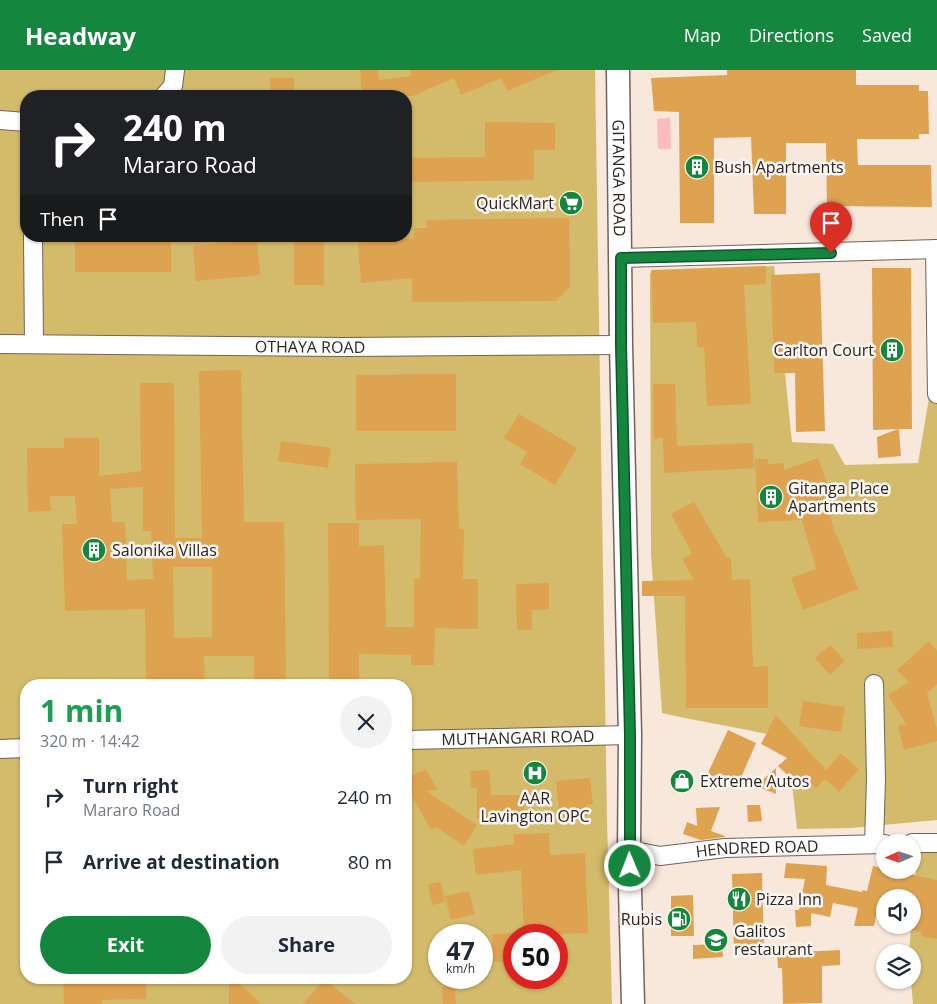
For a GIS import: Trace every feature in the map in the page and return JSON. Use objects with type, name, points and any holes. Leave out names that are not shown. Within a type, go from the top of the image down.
[{"type":"main road","name":"GITANGA ROAD","points":[[618,70],[621,345],[630,735],[629,850],[633,1004]]},
{"type":"street","points":[[169,90],[173,86],[175,70]]},
{"type":"street","points":[[0,120],[20,122]]},
{"type":"street","points":[[33,242],[34,344]]},
{"type":"street","points":[[621,258],[936,249],[937,394]]},
{"type":"street","name":"OTHAYA ROAD","points":[[0,344],[345,347],[621,345]]},
{"type":"street","points":[[874,684],[879,834]]},
{"type":"street","name":"MUTHANGARI ROAD","points":[[412,740],[630,735]]},
{"type":"street","points":[[0,748],[20,748]]},
{"type":"street","points":[[921,844],[937,843]]},
{"type":"street","name":"HENDRED ROAD","points":[[629,850],[660,856],[725,848],[876,844]]},
{"type":"shaded area","points":[[0,70],[595,70],[607,820],[612,1004],[0,1004]]},
{"type":"shaded area","points":[[670,118],[671,149],[658,149],[657,119]]},
{"type":"shaded area","points":[[774,266],[792,442],[833,444],[845,465],[918,463],[937,351],[937,820],[851,828],[797,829],[787,739],[662,713],[651,554],[650,273]]},
{"type":"shaded area","points":[[921,852],[937,853],[937,1004],[913,1004],[912,989],[921,989],[921,944],[910,944],[911,934],[921,934],[921,889],[915,889],[916,879],[921,879]]},
{"type":"building","points":[[360,70],[378,70],[379,80],[412,76],[410,70],[557,70],[507,91],[501,78],[461,95],[454,78],[413,96],[412,90],[362,90]]},
{"type":"building","points":[[727,70],[856,70],[856,85],[919,85],[919,91],[928,91],[929,134],[919,134],[919,139],[857,139],[858,165],[931,165],[932,207],[827,206],[826,143],[786,143],[786,214],[754,214],[751,137],[714,138],[714,223],[680,223],[679,112],[654,111],[651,78],[727,75]]},
{"type":"building","points":[[270,78],[294,78],[294,90],[271,90]]},
{"type":"building","points":[[485,122],[555,123],[555,150],[534,150],[534,180],[412,182],[412,158],[485,157]]},
{"type":"building","points":[[569,218],[570,286],[556,301],[412,302],[412,278],[361,283],[358,243],[412,242],[414,228],[427,228],[426,220]]},
{"type":"building","points":[[75,242],[171,242],[171,272],[75,272]]},
{"type":"building","points":[[257,242],[260,275],[196,281],[193,246]]},
{"type":"building","points":[[294,242],[324,242],[324,285],[294,285]]},
{"type":"building","points":[[766,266],[766,284],[744,285],[751,404],[707,406],[704,347],[697,347],[696,322],[653,323],[651,270]]},
{"type":"building","name":"Carlton Court","points":[[872,268],[911,268],[912,429],[899,429],[901,456],[878,458],[877,437],[898,429],[873,430]]},
{"type":"building","name":"Carlton Court","points":[[820,273],[825,431],[796,432],[795,373],[774,373],[771,275]]},
{"type":"building","points":[[241,370],[244,522],[284,522],[286,679],[254,679],[254,656],[204,656],[205,679],[146,679],[145,609],[65,611],[62,524],[77,524],[75,496],[50,496],[51,511],[28,512],[27,448],[64,448],[64,438],[99,438],[99,476],[141,471],[140,383],[174,383],[175,538],[202,538],[199,371]],"holes":[[[143,487],[143,531],[151,531],[153,579],[127,580],[125,522],[112,522],[110,489]],[[173,567],[212,567],[212,637],[174,638]]]},
{"type":"building","points":[[456,374],[456,431],[356,431],[356,375]]},
{"type":"building","points":[[653,384],[675,384],[677,446],[753,443],[754,468],[664,473],[663,438],[654,439]]},
{"type":"building","points":[[519,414],[577,448],[555,485],[520,464],[527,452],[504,438]]},
{"type":"building","points":[[281,441],[331,448],[328,468],[278,461]]},
{"type":"building","points":[[818,458],[832,497],[826,498],[835,535],[837,535],[858,589],[803,610],[791,578],[816,569],[802,520],[758,522],[755,459],[768,459],[768,464],[784,463],[784,470]]},
{"type":"building","points":[[457,462],[459,529],[464,529],[463,579],[478,579],[478,629],[435,628],[434,665],[411,665],[411,655],[359,654],[359,679],[329,679],[328,523],[359,523],[359,546],[384,545],[386,627],[414,627],[414,578],[420,579],[421,519],[356,520],[355,464]]},
{"type":"building","points":[[694,502],[727,558],[731,558],[732,580],[750,579],[753,667],[768,666],[768,708],[686,708],[685,596],[642,596],[642,581],[694,580],[682,559],[692,554],[671,514]]},
{"type":"building","points":[[549,583],[549,609],[532,610],[532,630],[517,630],[516,584]]},
{"type":"building","points":[[892,631],[893,647],[857,649],[857,633]]},
{"type":"building","points":[[929,641],[937,650],[937,684],[927,693],[937,729],[937,741],[904,750],[898,726],[906,724],[888,695],[909,682],[897,670]]},
{"type":"building","points":[[830,645],[845,661],[830,675],[815,658]]},
{"type":"building","points":[[803,701],[845,707],[841,732],[799,726]]},
{"type":"building","points":[[776,715],[826,770],[841,753],[859,769],[839,792],[825,779],[816,788],[811,783],[803,790],[778,766],[787,758],[761,744]]},
{"type":"building","points":[[728,730],[756,743],[740,780],[728,776],[725,783],[707,775]]},
{"type":"building","points":[[776,768],[776,794],[756,786]]},
{"type":"building","points":[[426,769],[438,790],[426,791],[477,825],[464,846],[436,827],[431,830],[412,797],[412,775]]},
{"type":"building","points":[[489,770],[491,795],[524,795],[524,818],[477,818],[477,788],[471,788],[470,771]]},
{"type":"building","points":[[590,778],[593,804],[586,805],[587,816],[560,819],[556,781]]},
{"type":"building","points":[[747,805],[760,805],[762,821],[748,822]]},
{"type":"building","points":[[720,807],[711,831],[725,837],[701,840],[683,834],[687,822],[697,826],[696,808]]},
{"type":"building","points":[[549,833],[550,855],[585,853],[588,933],[568,934],[568,924],[523,924],[521,870],[476,875],[473,849],[514,844],[514,834]]},
{"type":"building","points":[[786,863],[827,866],[826,885],[862,892],[862,890],[867,891],[873,866],[876,867],[876,879],[921,879],[921,876],[937,880],[937,939],[921,936],[921,889],[876,889],[874,926],[854,926],[858,908],[833,903],[830,917],[811,913],[811,926],[796,927],[795,910],[799,910],[805,879],[784,878]]},
{"type":"building","points":[[762,873],[764,952],[734,952],[732,874]]},
{"type":"building","points":[[441,882],[445,902],[432,905],[428,884]]},
{"type":"building","points":[[469,891],[475,914],[451,920],[445,896]]},
{"type":"building","points":[[693,895],[694,936],[671,936],[671,896]]},
{"type":"building","points":[[493,934],[503,934],[503,962],[493,962]]},
{"type":"building","points":[[722,944],[723,957],[693,959],[693,945]]},
{"type":"building","points":[[840,950],[840,965],[822,966],[822,1003],[783,1004],[782,968],[778,968],[777,953]]},
{"type":"building","points":[[63,984],[146,984],[146,999],[101,1000],[102,1004],[64,1004]]},
{"type":"building","points":[[229,984],[240,984],[261,1004],[229,1004]]},
{"type":"building","points":[[320,984],[330,984],[355,1004],[303,1004]]},
{"type":"building","points":[[442,989],[455,989],[456,1004],[443,1004]]},
{"type":"place","name":"Bush Apartments","points":[[697,167]]},
{"type":"place","name":"QuickMart","points":[[571,203]]},
{"type":"place","name":"Carlton Court","points":[[892,350]]},
{"type":"place","name":"Gitanga Place Apartments","points":[[771,497]]},
{"type":"place","name":"Salonika Villas","points":[[94,550]]},
{"type":"place","name":"AAR Lavington OPC","points":[[535,773]]},
{"type":"place","name":"Extreme Autos","points":[[682,781]]},
{"type":"place","name":"Pizza Inn","points":[[739,899]]},
{"type":"place","name":"Rubis","points":[[679,919]]},
{"type":"place","name":"Galitos restaurant","points":[[716,940]]},
{"type":"route","points":[[630,866],[630,735],[621,345],[621,258],[831,253]]}]
